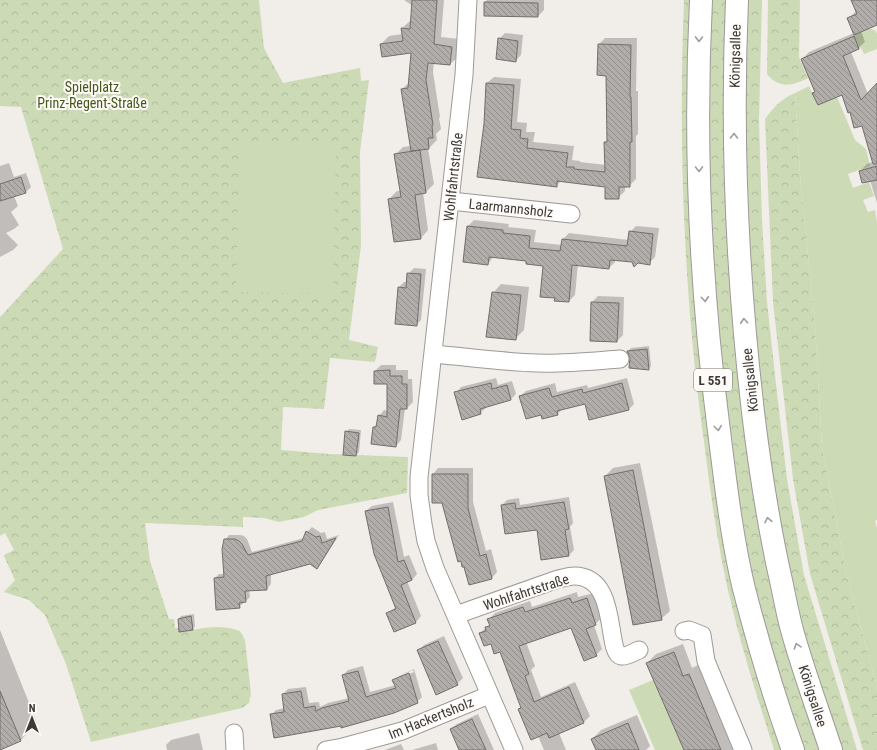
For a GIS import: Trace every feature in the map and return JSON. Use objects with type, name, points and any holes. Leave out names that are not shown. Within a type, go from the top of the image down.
[{"type":"main road","name":"L 551","points":[[701,0],[699,200],[705,306],[715,403],[734,535],[744,587],[777,704],[792,750]]},
{"type":"main road","name":"Königsallee","points":[[737,0],[734,103],[738,242],[749,374],[758,454],[767,512],[792,629],[831,750]]},
{"type":"street","name":"Wohlfahrtstraße","points":[[468,0],[464,75],[451,201],[421,454],[419,495],[426,541],[435,568],[514,750]]},
{"type":"street","name":"Laarmannsholz","points":[[451,201],[571,214]]},
{"type":"street","points":[[433,354],[538,363],[572,363],[620,359]]},
{"type":"street","name":"Wohlfahrtstraße","points":[[456,615],[558,579],[574,576],[588,579],[598,588],[605,599],[614,643],[618,654],[620,656],[624,656],[639,650]]},
{"type":"street","points":[[684,631],[689,630],[702,635],[706,661],[743,750]]},
{"type":"street","name":"Im Hackertsholz","points":[[326,750],[343,747],[402,731],[489,695]]},
{"type":"street","points":[[234,733],[235,750]]},
{"type":"green space","name":"Spielplatz Prinz-Regent-Straße","points":[[0,0],[259,0],[264,48],[283,83],[360,68],[361,81],[369,80],[360,152],[361,246],[349,340],[378,347],[375,362],[330,358],[324,409],[283,407],[281,450],[329,454],[408,457],[407,493],[318,510],[304,517],[279,522],[264,518],[243,517],[243,527],[145,523],[150,561],[169,619],[174,619],[175,628],[179,628],[180,632],[210,627],[225,627],[240,631],[245,640],[251,694],[249,703],[242,708],[91,742],[66,664],[45,615],[29,600],[4,592],[15,580],[4,556],[14,550],[5,533],[0,536],[0,317],[63,249],[21,107],[0,106]]},
{"type":"green space","points":[[684,0],[691,0],[687,144],[690,201],[736,592],[750,652],[783,750],[774,750],[738,632],[721,554],[708,470],[692,338],[684,225],[682,169],[682,56]]},
{"type":"green space","points":[[711,0],[725,0],[725,142],[734,301],[821,750],[803,750],[786,701],[754,587],[743,533],[719,352],[709,200],[708,87]]},
{"type":"green space","points":[[747,0],[762,0],[759,121],[762,221],[767,302],[787,479],[804,575],[857,750],[841,750],[801,626],[773,496],[753,321],[744,169]]},
{"type":"green space","points":[[768,0],[800,0],[799,57],[808,78],[797,83],[786,85],[781,84],[776,82],[767,74]]},
{"type":"green space","points":[[869,28],[876,31],[877,49],[864,54],[861,48],[859,49],[854,36],[857,33]]},
{"type":"green space","points":[[809,86],[818,105],[837,97],[855,140],[866,149],[870,166],[848,174],[853,188],[869,182],[874,196],[863,200],[868,212],[875,210],[877,222],[877,520],[875,521],[877,528],[877,687],[847,576],[822,447],[815,325],[800,175],[795,93]]},
{"type":"green space","points":[[795,93],[800,175],[815,324],[822,447],[847,576],[877,687],[877,750],[863,750],[810,574],[793,479],[773,302],[765,119],[778,104]]},
{"type":"green space","points":[[239,143],[336,145],[333,294],[236,292]]},
{"type":"green space","points":[[653,680],[684,750],[655,750],[629,690]]},
{"type":"building","points":[[412,0],[437,0],[434,44],[452,47],[450,65],[428,63],[426,80],[433,125],[433,138],[428,138],[429,149],[411,151],[401,89],[408,88],[411,53],[382,57],[380,44],[403,41],[401,28],[410,29]]},
{"type":"building","points":[[851,0],[877,0],[877,25],[854,35],[847,18],[857,14]]},
{"type":"building","points":[[484,2],[538,3],[538,17],[484,16]]},
{"type":"building","points":[[854,36],[859,49],[843,56],[861,100],[877,83],[877,164],[873,164],[862,126],[854,128],[850,112],[848,113],[842,95],[818,105],[812,93],[815,92],[801,59]]},
{"type":"building","points":[[498,38],[518,41],[516,62],[496,59]]},
{"type":"building","points":[[598,44],[631,45],[630,97],[632,142],[630,142],[630,187],[619,187],[619,199],[605,199],[605,187],[557,181],[557,187],[477,177],[484,124],[486,83],[514,85],[511,129],[521,130],[520,138],[528,139],[527,148],[568,153],[566,167],[605,172],[604,142],[607,142],[606,76],[597,75]]},
{"type":"building","points":[[420,150],[426,193],[415,195],[421,239],[394,242],[388,199],[401,197],[394,154]]},
{"type":"building","points":[[877,166],[877,180],[862,183],[859,171]]},
{"type":"building","points":[[21,177],[26,193],[0,201],[0,184]]},
{"type":"building","points":[[467,226],[503,230],[503,233],[530,236],[529,248],[560,251],[562,239],[627,246],[629,231],[653,234],[650,265],[638,263],[634,267],[632,262],[610,260],[609,269],[572,265],[569,302],[554,301],[555,298],[540,297],[543,266],[526,264],[526,261],[489,257],[488,265],[463,262]]},
{"type":"building","points":[[407,273],[421,274],[417,326],[395,324],[398,287],[406,288]]},
{"type":"building","points":[[492,292],[521,295],[516,340],[486,337]]},
{"type":"building","points":[[591,302],[619,303],[617,342],[590,341]]},
{"type":"building","points":[[647,349],[649,370],[629,368],[630,358],[627,351]]},
{"type":"building","points":[[390,370],[390,376],[402,376],[402,384],[407,384],[407,409],[400,409],[396,447],[371,444],[373,427],[376,427],[378,415],[387,417],[387,384],[374,384],[374,371]]},
{"type":"building","points":[[491,383],[492,389],[507,385],[511,400],[480,409],[481,414],[462,420],[454,392]]},
{"type":"building","points":[[622,383],[629,410],[589,420],[585,404],[557,411],[558,415],[542,419],[541,415],[526,419],[519,396],[549,388],[552,397],[582,389],[583,393]]},
{"type":"building","points":[[345,431],[359,433],[356,456],[343,455]]},
{"type":"building","points":[[633,470],[662,620],[633,625],[604,476]]},
{"type":"building","points":[[432,474],[468,474],[468,508],[480,556],[486,554],[492,579],[469,585],[464,567],[462,567],[461,561],[458,562],[442,503],[432,503]]},
{"type":"building","points":[[564,502],[569,529],[565,530],[569,556],[541,560],[537,530],[505,534],[501,505],[515,503],[516,509]]},
{"type":"building","points":[[388,507],[398,562],[404,560],[412,580],[401,585],[416,623],[394,632],[386,613],[396,609],[374,554],[365,511]]},
{"type":"building","points":[[306,531],[316,537],[320,536],[322,543],[336,538],[317,569],[310,564],[266,576],[267,590],[245,591],[246,602],[239,603],[240,608],[216,610],[214,578],[224,577],[222,549],[224,539],[235,539],[239,541],[248,555],[302,541]]},
{"type":"building","points":[[570,598],[572,603],[587,598],[596,625],[586,629],[597,656],[584,661],[571,628],[519,646],[529,674],[525,676],[534,702],[569,687],[584,723],[549,738],[547,733],[531,740],[518,709],[521,708],[500,652],[494,654],[491,644],[484,646],[479,633],[486,631],[485,627],[490,626],[487,619],[523,607],[525,612]]},
{"type":"building","points":[[191,616],[193,630],[179,632],[178,619]]},
{"type":"building","points":[[438,641],[458,685],[436,695],[417,650]]},
{"type":"building","points":[[674,652],[683,676],[689,674],[721,750],[684,750],[646,663]]},
{"type":"building","points":[[358,671],[366,697],[396,688],[392,680],[409,673],[418,703],[394,713],[341,728],[341,726],[274,738],[270,714],[284,712],[282,694],[301,691],[304,708],[315,706],[316,711],[349,701],[342,675]]},
{"type":"building","points":[[0,691],[21,741],[0,750]]},
{"type":"building","points":[[472,719],[486,750],[459,750],[450,729]]},
{"type":"building","points":[[628,723],[639,750],[596,750],[591,739]]}]
